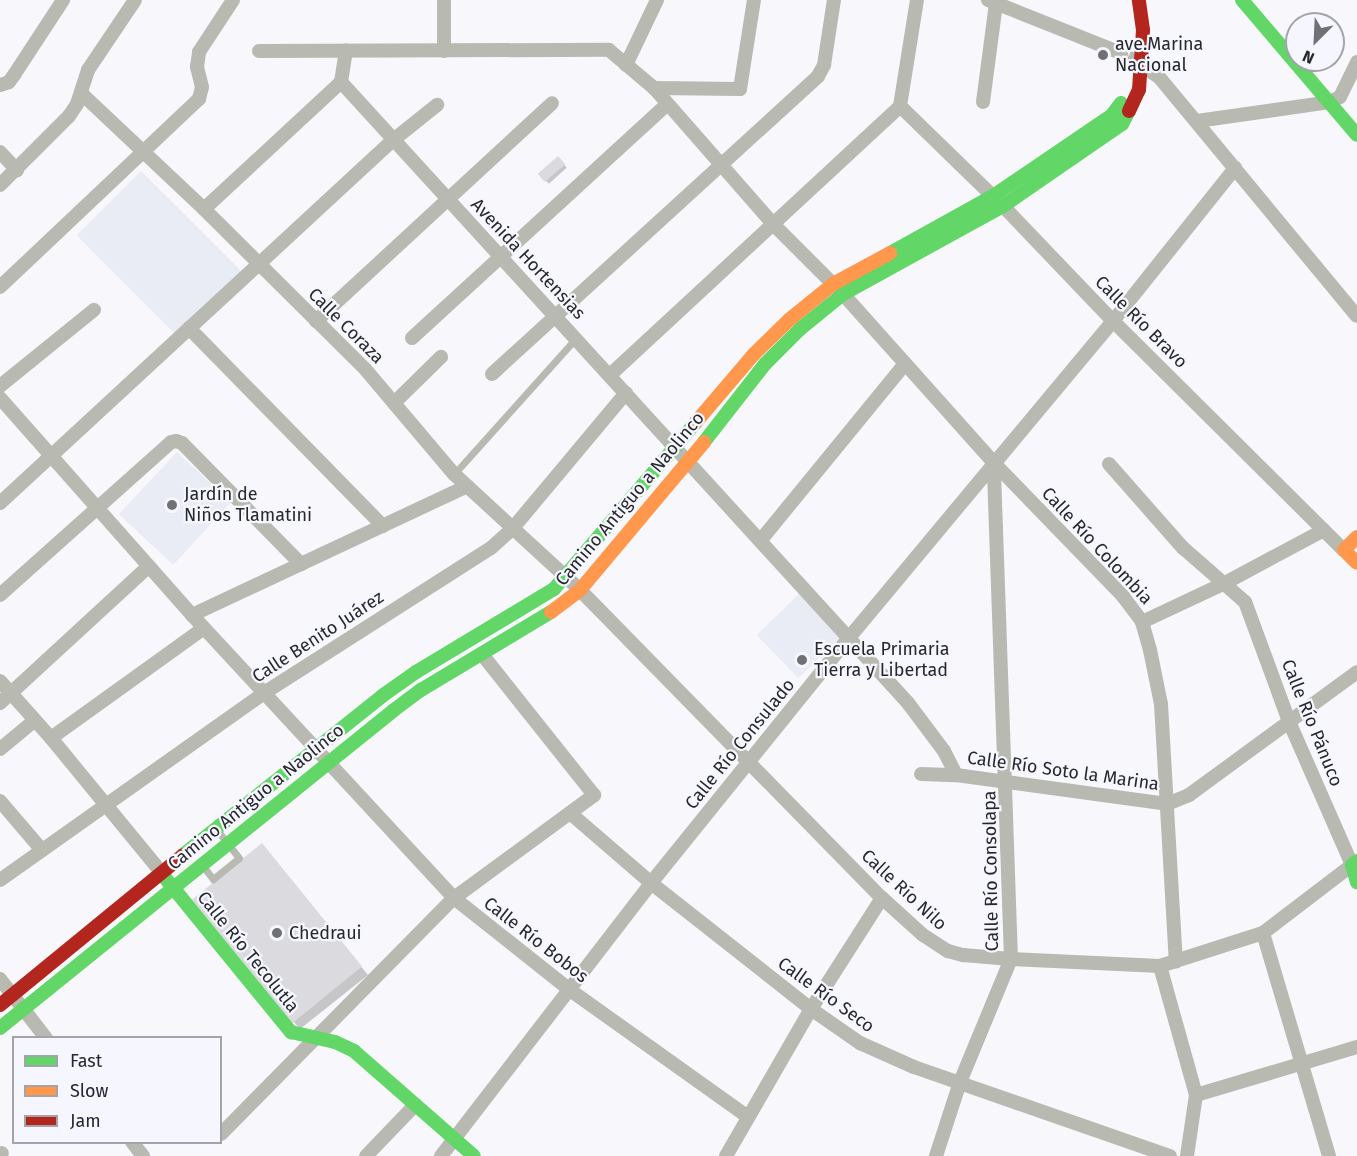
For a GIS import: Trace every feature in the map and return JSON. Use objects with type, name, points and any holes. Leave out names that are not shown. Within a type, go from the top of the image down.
[{"type":"main road","name":"Camino Antiguo a Naolinco","points":[[0,1028],[327,762],[421,690],[554,612],[580,590],[689,461],[765,364],[800,329],[843,294],[1003,206],[1122,124],[1130,113],[1139,90],[1143,30],[1139,0]]},
{"type":"main road","points":[[1249,2],[1357,135]]},
{"type":"main road","name":"Camino Antiguo a Naolinco","points":[[0,1005],[314,748],[416,672],[541,598],[566,578],[754,354],[790,319],[832,284],[993,196],[1113,115],[1142,64]]},
{"type":"main road","points":[[1344,550],[1357,537]]},
{"type":"main road","name":"Calle Río Bravo","points":[[1344,550],[1357,563]]},
{"type":"main road","name":"Calle Río Pánuco","points":[[1354,863],[1357,882]]},
{"type":"main road","name":"Calle Río Tecolutla","points":[[162,873],[282,1024],[291,1032],[335,1042],[354,1051],[474,1156]]},
{"type":"street","points":[[0,85],[9,82],[63,0]]},
{"type":"street","points":[[0,185],[69,116],[81,93],[88,70],[135,0]]},
{"type":"street","points":[[0,287],[199,99],[202,87],[197,67],[199,52],[232,0]]},
{"type":"street","points":[[444,0],[444,51]]},
{"type":"street","points":[[626,65],[657,0]]},
{"type":"street","points":[[654,88],[740,89],[754,0]]},
{"type":"street","points":[[492,374],[818,76],[824,65],[834,0]]},
{"type":"street","points":[[610,375],[900,106],[917,0]]},
{"type":"street","points":[[983,102],[992,1],[1123,54],[1142,64],[1159,77],[1197,121],[1357,316]]},
{"type":"street","points":[[204,209],[340,82],[346,50]]},
{"type":"street","name":"Calle Río Colombia","points":[[259,51],[609,51],[654,88],[774,225],[843,294],[994,463],[1122,596],[1142,622],[1161,704],[1176,962]]},
{"type":"street","points":[[1197,121],[1330,102],[1340,98],[1357,62]]},
{"type":"street","name":"Avenida Hortensias","points":[[340,82],[689,461]]},
{"type":"street","name":"Calle Coraza","points":[[81,93],[204,209],[366,370],[454,474],[580,590]]},
{"type":"street","points":[[316,321],[552,103]]},
{"type":"street","points":[[412,338],[667,104]]},
{"type":"street","points":[[0,503],[392,141],[437,105]]},
{"type":"street","name":"Calle Río Bravo","points":[[900,106],[993,196],[1113,321],[1344,550]]},
{"type":"street","points":[[0,152],[17,170]]},
{"type":"street","name":"Calle Río Consulado","points":[[441,1156],[651,883],[848,639],[1113,321],[1235,168]]},
{"type":"street","points":[[0,386],[94,310]]},
{"type":"street","points":[[189,328],[384,526]]},
{"type":"street","points":[[394,403],[441,357]]},
{"type":"street","points":[[760,541],[905,364]]},
{"type":"street","name":"Calle Benito Juárez","points":[[0,880],[264,693],[491,548],[513,528],[626,393]]},
{"type":"street","name":"Calle Río Bobos","points":[[0,398],[192,615],[454,898],[570,990],[748,1118]]},
{"type":"street","points":[[0,595],[171,442],[176,441],[182,443],[301,564]]},
{"type":"street","name":"Calle Río Soto la Marina","points":[[689,461],[929,728],[956,775],[1143,803],[1167,804],[1189,795],[1290,724],[1357,672]]},
{"type":"street","name":"Calle Río Consolapa","points":[[936,1156],[960,1082],[1011,959],[1006,861],[1007,781],[994,463]]},
{"type":"street","name":"Calle Río Pánuco","points":[[1109,464],[1183,548],[1237,593],[1251,614],[1290,724],[1354,863]]},
{"type":"street","points":[[192,615],[467,486]]},
{"type":"street","points":[[1142,622],[1225,583],[1324,530]]},
{"type":"street","points":[[5,698],[149,566]]},
{"type":"street","name":"Calle Río Nilo","points":[[580,590],[882,898],[923,935],[948,951],[963,955],[1011,959],[1160,966],[1263,933],[1354,863]]},
{"type":"street","points":[[51,738],[204,628]]},
{"type":"street","points":[[222,1133],[454,898],[594,795],[482,654]]},
{"type":"street","points":[[0,681],[5,698],[35,720],[162,873]]},
{"type":"street","points":[[0,749],[35,720]]},
{"type":"street","points":[[921,774],[956,775]]},
{"type":"street","points":[[0,801],[41,849]]},
{"type":"street","name":"Calle Río Seco","points":[[570,813],[651,883],[811,1009],[860,1043],[883,1055],[1147,1152],[1170,1156]]},
{"type":"street","points":[[726,1156],[811,1009],[882,898]]},
{"type":"street","points":[[1263,933],[1329,1156]]},
{"type":"street","points":[[1160,966],[1196,1095],[1187,1156]]},
{"type":"street","points":[[0,979],[43,1036]]},
{"type":"street","points":[[1196,1095],[1357,1047]]},
{"type":"street","points":[[366,1156],[416,1105]]},
{"type":"street","points":[[133,1144],[143,1156]]},
{"type":"lane","points":[[454,474],[576,338]]},
{"type":"lane","points":[[216,829],[227,844]]},
{"type":"lane","points":[[189,850],[201,864]]},
{"type":"shaded area","points":[[141,171],[244,274],[179,338],[77,235]]},
{"type":"shaded area","name":"Jardín de Niños Tlamatini","points":[[177,452],[231,502],[173,565],[119,514]]},
{"type":"shaded area","name":"Escuela Primaria Tierra y Libertad","points":[[799,594],[841,637],[798,678],[757,635]]},
{"type":"building","points":[[558,156],[565,164],[545,182],[538,174]]},
{"type":"building","name":"Chedraui","points":[[262,843],[362,967],[292,1023],[192,900]]},
{"type":"traffic: fast","points":[[1242,0],[1357,135]]},
{"type":"traffic: fast","points":[[890,253],[993,196],[1112,115],[1121,103]]},
{"type":"traffic: fast","points":[[704,442],[765,364],[800,329],[843,294],[1003,206],[1122,124],[1129,111]]},
{"type":"traffic: fast","points":[[183,855],[382,696],[416,672],[554,589],[696,422]]},
{"type":"traffic: fast","points":[[0,1028],[394,710],[421,690],[551,612]]},
{"type":"traffic: fast","points":[[1357,861],[1352,865],[1357,882]]},
{"type":"traffic: fast","points":[[166,879],[291,1032],[335,1042],[354,1051],[474,1156]]},
{"type":"traffic: slow","points":[[696,422],[754,354],[790,319],[833,284],[890,253]]},
{"type":"traffic: slow","points":[[551,612],[580,590],[704,442]]},
{"type":"traffic: slow","points":[[1357,537],[1344,550],[1357,563]]},
{"type":"traffic: jam","points":[[1129,111],[1139,90],[1143,30],[1139,0]]},
{"type":"traffic: jam","points":[[0,1005],[183,855]]},
{"type":"place","name":"ave.Marina Nacional","points":[[1103,55]]},
{"type":"place","name":"Jardín de Niños Tlamatini","points":[[172,505]]},
{"type":"place","name":"Escuela Primaria Tierra y Libertad","points":[[802,660]]},
{"type":"place","name":"Chedraui","points":[[277,933]]}]
